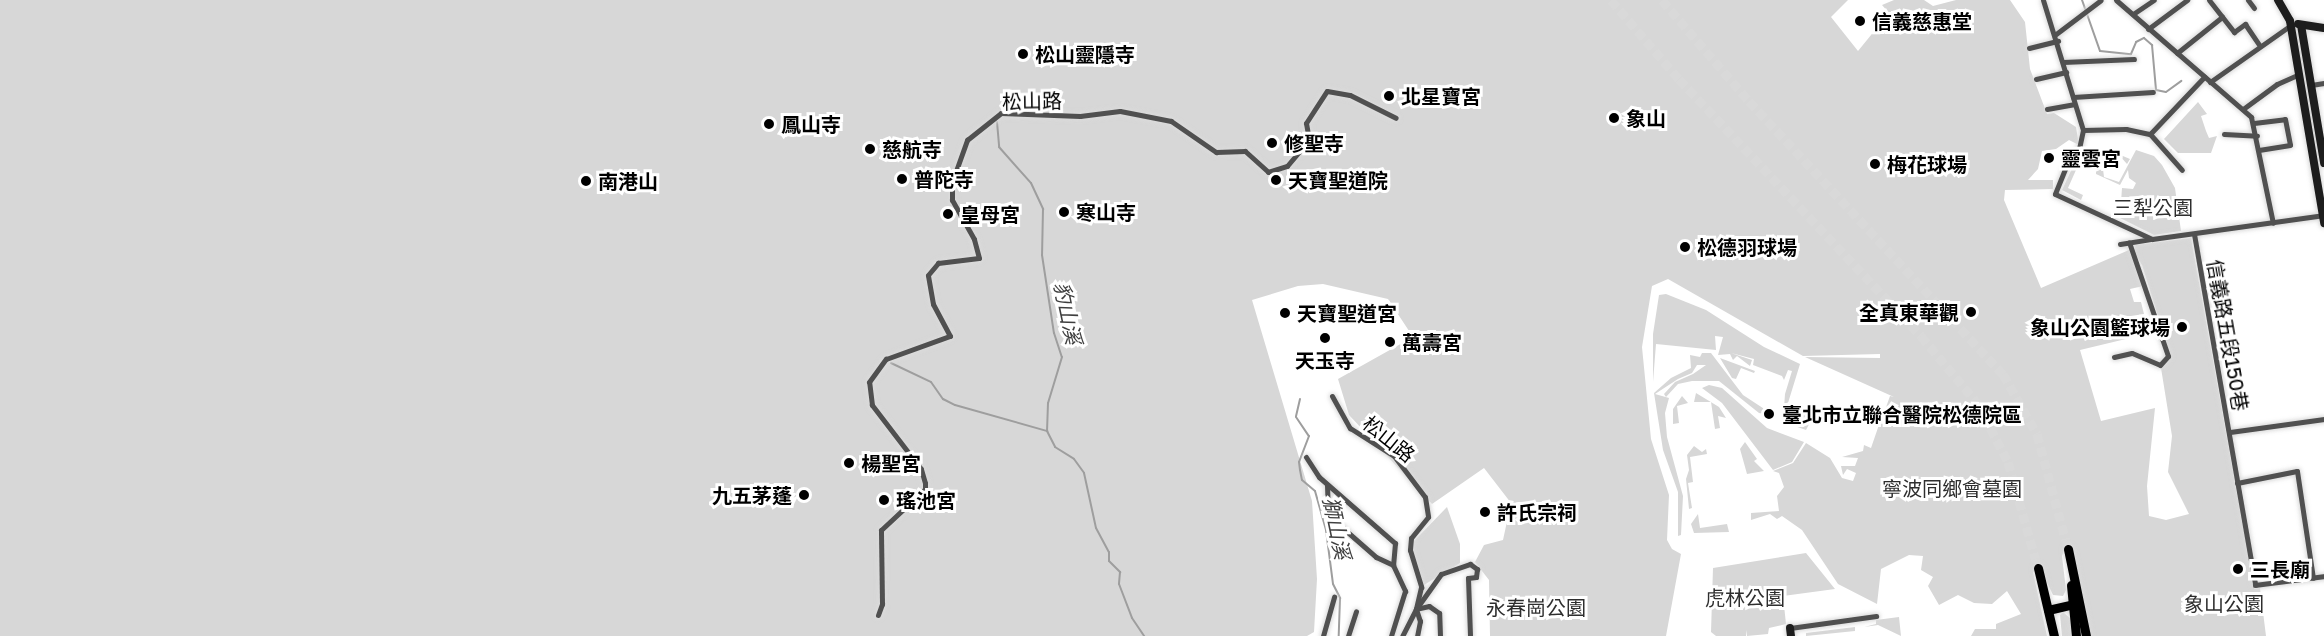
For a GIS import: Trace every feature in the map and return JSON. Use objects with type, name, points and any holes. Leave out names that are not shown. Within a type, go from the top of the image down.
[{"type":"highway","points":[[2076,636],[2068,553],[2086,636]]},
{"type":"highway","points":[[2038,568],[2055,636]]},
{"type":"highway","points":[[2049,614],[2073,604]]},
{"type":"street","points":[[2043,0],[2056,34],[2083,130],[2079,149],[2067,164],[2055,194],[2152,239]]},
{"type":"street","points":[[2056,34],[2101,0]]},
{"type":"street","points":[[2116,0],[2243,109],[2254,123],[2273,223]]},
{"type":"street","points":[[2133,14],[2154,0]]},
{"type":"street","points":[[2148,29],[2187,0]]},
{"type":"street","points":[[2210,0],[2234,32],[2245,24],[2259,45]]},
{"type":"street","points":[[2248,0],[2254,8]]},
{"type":"street","points":[[2278,0],[2291,23],[2324,223]]},
{"type":"street","points":[[2177,53],[2222,17]]},
{"type":"street","points":[[2210,82],[2291,23],[2324,28]]},
{"type":"street","points":[[2301,25],[2324,163]]},
{"type":"street","points":[[2029,48],[2058,41]]},
{"type":"street","points":[[2063,62],[2134,59]]},
{"type":"street","points":[[2036,79],[2066,72]]},
{"type":"street","points":[[2243,109],[2277,84],[2299,74]]},
{"type":"street","points":[[2150,134],[2204,77]]},
{"type":"street","points":[[2311,85],[2324,83]]},
{"type":"street","name":"松山路","points":[[878,615],[882,604],[881,530],[925,489],[925,483],[921,469],[872,405],[869,382],[886,359],[950,336],[933,304],[928,275],[938,263],[979,258],[974,239],[952,200],[954,173],[967,140],[1001,113],[1080,116],[1120,111],[1171,121],[1216,153],[1245,152],[1268,172],[1287,166],[1309,140],[1306,123],[1327,91],[1350,95],[1396,118]]},
{"type":"street","points":[[2047,109],[2073,100],[2153,92]]},
{"type":"street","points":[[2254,123],[2285,119],[2290,145],[2260,150]]},
{"type":"street","points":[[2083,130],[2126,129],[2150,134],[2182,170]]},
{"type":"street","points":[[2224,134],[2257,136]]},
{"type":"street","points":[[2194,234],[2324,215]]},
{"type":"street","name":"信義路五段150巷","points":[[2120,244],[2194,234],[2255,585],[2313,578]]},
{"type":"street","points":[[2114,357],[2132,353],[2160,365],[2168,356],[2129,242]]},
{"type":"street","name":"松山路","points":[[1332,396],[1350,428],[1394,456],[1425,497],[1428,515],[1411,538],[1410,550],[1421,580],[1416,609],[1402,636]]},
{"type":"street","points":[[2230,432],[2324,418]]},
{"type":"street","points":[[1306,457],[1327,484],[1395,543],[1393,565],[1405,591],[1391,636]]},
{"type":"street","points":[[2237,483],[2297,471],[2313,578],[2324,576]]},
{"type":"street","points":[[1327,484],[1328,515],[1376,557],[1393,565]]},
{"type":"street","points":[[1416,609],[1441,574],[1475,565],[1476,577],[1468,578],[1470,636]]},
{"type":"street","points":[[1419,592],[1428,606],[1439,613],[1440,636]]},
{"type":"street","points":[[1323,636],[1334,597]]},
{"type":"street","points":[[1416,609],[1428,606]]},
{"type":"street","points":[[1416,609],[1420,621],[1417,636]]},
{"type":"street","points":[[1348,636],[1356,611]]},
{"type":"street","points":[[1791,632],[1876,616]]},
{"type":"green space","points":[[0,0],[1848,0],[1831,17],[1858,51],[1889,13],[1882,5],[1894,0],[1924,0],[1933,6],[1956,0],[2010,0],[2025,22],[2030,69],[2047,114],[2054,113],[2076,127],[2079,145],[2069,140],[2056,149],[2042,151],[2038,169],[2028,180],[2053,180],[2053,189],[2005,190],[2004,200],[2041,288],[2129,250],[2138,267],[2143,286],[2130,289],[2134,302],[2141,302],[2144,314],[2131,316],[2130,338],[2080,350],[2101,421],[2155,408],[2147,486],[2149,516],[2166,520],[2189,514],[2168,472],[2172,436],[2161,368],[2169,359],[2169,351],[2142,265],[2133,251],[2136,245],[2191,238],[2254,589],[2260,588],[2266,636],[2089,636],[2072,551],[2064,550],[2062,556],[2066,590],[2063,596],[2053,595],[2040,568],[2033,572],[2047,636],[1971,636],[1975,629],[1996,629],[1996,624],[2021,614],[2007,591],[1992,604],[1974,603],[1958,595],[1939,605],[1928,586],[1933,577],[1921,570],[1923,556],[1909,555],[1881,569],[1877,604],[1838,584],[1802,530],[1782,516],[1777,519],[1770,514],[1751,520],[1751,513],[1779,511],[1777,496],[1784,487],[1779,473],[1773,471],[1793,463],[1806,443],[1830,458],[1842,478],[1853,481],[1856,473],[1847,469],[1843,475],[1841,466],[1855,466],[1858,458],[1842,457],[1863,451],[1864,445],[1871,448],[1881,419],[1875,415],[1876,411],[1884,413],[1890,396],[1894,397],[1805,357],[1880,358],[1880,354],[1803,356],[1668,279],[1652,286],[1642,347],[1651,439],[1669,495],[1667,540],[1672,549],[1681,554],[1666,636],[1490,636],[1489,580],[1475,562],[1484,545],[1503,540],[1511,503],[1484,468],[1432,504],[1349,415],[1338,379],[1413,337],[1388,299],[1323,284],[1298,286],[1252,300],[1312,501],[1317,579],[1314,632],[1307,636],[0,636]]},
{"type":"green space","points":[[2198,102],[2207,114],[2201,116],[2209,138],[2217,136],[2211,153],[2178,153],[2164,139]]},
{"type":"green space","points":[[2083,147],[2089,160],[2080,162],[2083,155],[2075,156]]},
{"type":"green space","name":"三犁公園","points":[[2136,150],[2154,156],[2175,188],[2181,231],[2154,235],[2112,214],[2121,202],[2122,188],[2133,189],[2136,183],[2129,178],[2128,170],[2120,185],[2096,174],[2096,171],[2098,166],[2103,169],[2104,177],[2119,182]]},
{"type":"green space","points":[[2107,154],[2118,154],[2130,159],[2127,164],[2119,155],[2109,156],[2107,161],[2095,158]]},
{"type":"green space","points":[[2076,160],[2080,169],[2076,170],[2068,188],[2083,195],[2081,200],[2062,190]]},
{"type":"green space","points":[[1666,294],[1706,310],[1764,347],[1800,364],[1788,403],[1815,413],[1806,430],[1783,422],[1785,394],[1792,371],[1788,370],[1784,380],[1782,376],[1753,365],[1754,359],[1731,353],[1752,360],[1750,366],[1737,356],[1733,360],[1730,354],[1718,355],[1723,337],[1715,336],[1716,350],[1656,344],[1653,382],[1653,334],[1659,295]]},
{"type":"green space","points":[[1702,353],[1711,353],[1743,395],[1775,416],[1759,413],[1719,381],[1692,381],[1678,384],[1666,397],[1664,394],[1675,382],[1693,374],[1706,365],[1697,365],[1692,373],[1678,379],[1655,394],[1669,398],[1665,413],[1667,437],[1683,496],[1681,535],[1678,536],[1678,492],[1663,450],[1654,393],[1671,378],[1691,368],[1690,355],[1700,357]]},
{"type":"green space","points":[[1720,358],[1755,371],[1754,373],[1741,368],[1736,379],[1732,378]]},
{"type":"green space","points":[[1709,385],[1722,388],[1767,428],[1804,442],[1792,462],[1773,470],[1722,403],[1702,388]]},
{"type":"green space","points":[[1696,393],[1711,402],[1694,402]]},
{"type":"green space","points":[[1682,396],[1688,403],[1677,406],[1679,423],[1673,424],[1673,409]]},
{"type":"green space","points":[[1711,402],[1719,407],[1726,418],[1718,416],[1720,428],[1715,429]]},
{"type":"green space","points":[[1745,442],[1757,459],[1754,461],[1764,471],[1747,474],[1740,449]]},
{"type":"green space","points":[[1694,446],[1702,452],[1706,449],[1707,454],[1690,457],[1693,482],[1688,483],[1692,508],[1689,509],[1686,479],[1689,470],[1687,455]]},
{"type":"green space","points":[[1447,507],[1460,544],[1460,563],[1424,585],[1413,551],[1414,541]]},
{"type":"green space","points":[[1698,514],[1700,528],[1727,524],[1729,532],[1694,533],[1691,524]]},
{"type":"green space","name":"虎林公園","points":[[1806,553],[1835,589],[1783,596],[1786,624],[1769,628],[1768,634],[1747,636],[1747,630],[1746,636],[1716,636],[1711,632],[1713,568]]},
{"type":"green space","points":[[2063,612],[2071,619],[2073,636],[2062,636],[2060,615]]},
{"type":"green space","points":[[1899,617],[1901,636],[1878,625],[1864,627],[1876,624],[1876,620]]},
{"type":"green space","points":[[1855,627],[1855,631],[1806,636],[1806,633]]},
{"type":"waterway","points":[[2082,0],[2100,51],[2131,54],[2136,42],[2144,38],[2152,45],[2156,90],[2166,92],[2181,81]]},
{"type":"waterway","name":"豹山溪","points":[[997,122],[999,147],[1031,183],[1043,209],[1042,255],[1054,333],[1062,357],[1048,403],[1047,431],[1055,447],[1074,459],[1084,473],[1096,528],[1109,552],[1109,561],[1120,572],[1119,584],[1132,618],[1144,636]]},
{"type":"waterway","points":[[891,363],[931,382],[943,399],[955,405],[1047,431]]},
{"type":"waterway","name":"獅山溪","points":[[1300,399],[1296,417],[1309,436],[1299,462],[1300,470],[1302,480],[1315,491],[1326,530],[1333,584],[1340,598],[1339,636]]},
{"type":"tunnel","points":[[1611,0],[1679,79],[1921,336],[1978,404],[2008,462],[2038,568]]},
{"type":"tunnel","points":[[1662,0],[1749,101],[2003,374],[2037,434],[2068,549]]},
{"type":"place","name":"信義慈惠堂","points":[[1860,21]]},
{"type":"place","name":"松山靈隱寺","points":[[1023,54]]},
{"type":"place","name":"北星寶宮","points":[[1389,96]]},
{"type":"place","name":"象山","points":[[1614,118]]},
{"type":"place","name":"鳳山寺","points":[[769,124]]},
{"type":"place","name":"修聖寺","points":[[1272,143]]},
{"type":"place","name":"慈航寺","points":[[870,149]]},
{"type":"place","name":"靈雲宮","points":[[2049,158]]},
{"type":"place","name":"梅花球場","points":[[1875,164]]},
{"type":"place","name":"普陀寺","points":[[902,179]]},
{"type":"place","name":"天寶聖道院","points":[[1276,180]]},
{"type":"place","name":"南港山","points":[[586,181]]},
{"type":"place","name":"寒山寺","points":[[1064,212]]},
{"type":"place","name":"皇母宮","points":[[948,214]]},
{"type":"place","name":"松德羽球場","points":[[1685,247]]},
{"type":"place","name":"全真東華觀","points":[[1971,312]]},
{"type":"place","name":"天寶聖道宮","points":[[1285,313]]},
{"type":"place","name":"象山公園籃球場","points":[[2182,327]]},
{"type":"place","name":"天玉寺","points":[[1325,338]]},
{"type":"place","name":"萬壽宮","points":[[1390,342]]},
{"type":"place","name":"臺北市立聯合醫院松德院區","points":[[1769,414]]},
{"type":"place","name":"楊聖宮","points":[[849,463]]},
{"type":"place","name":"九五茅蓬","points":[[804,495]]},
{"type":"place","name":"瑤池宮","points":[[884,500]]},
{"type":"place","name":"許氏宗祠","points":[[1485,512]]},
{"type":"place","name":"三長廟","points":[[2238,569]]},
{"type":"park label","name":"寧波同鄉會墓園","points":[[1952,488]]},
{"type":"park label","name":"象山公園","points":[[2224,603]]},
{"type":"park label","name":"永春崗公園","points":[[1536,607]]}]
